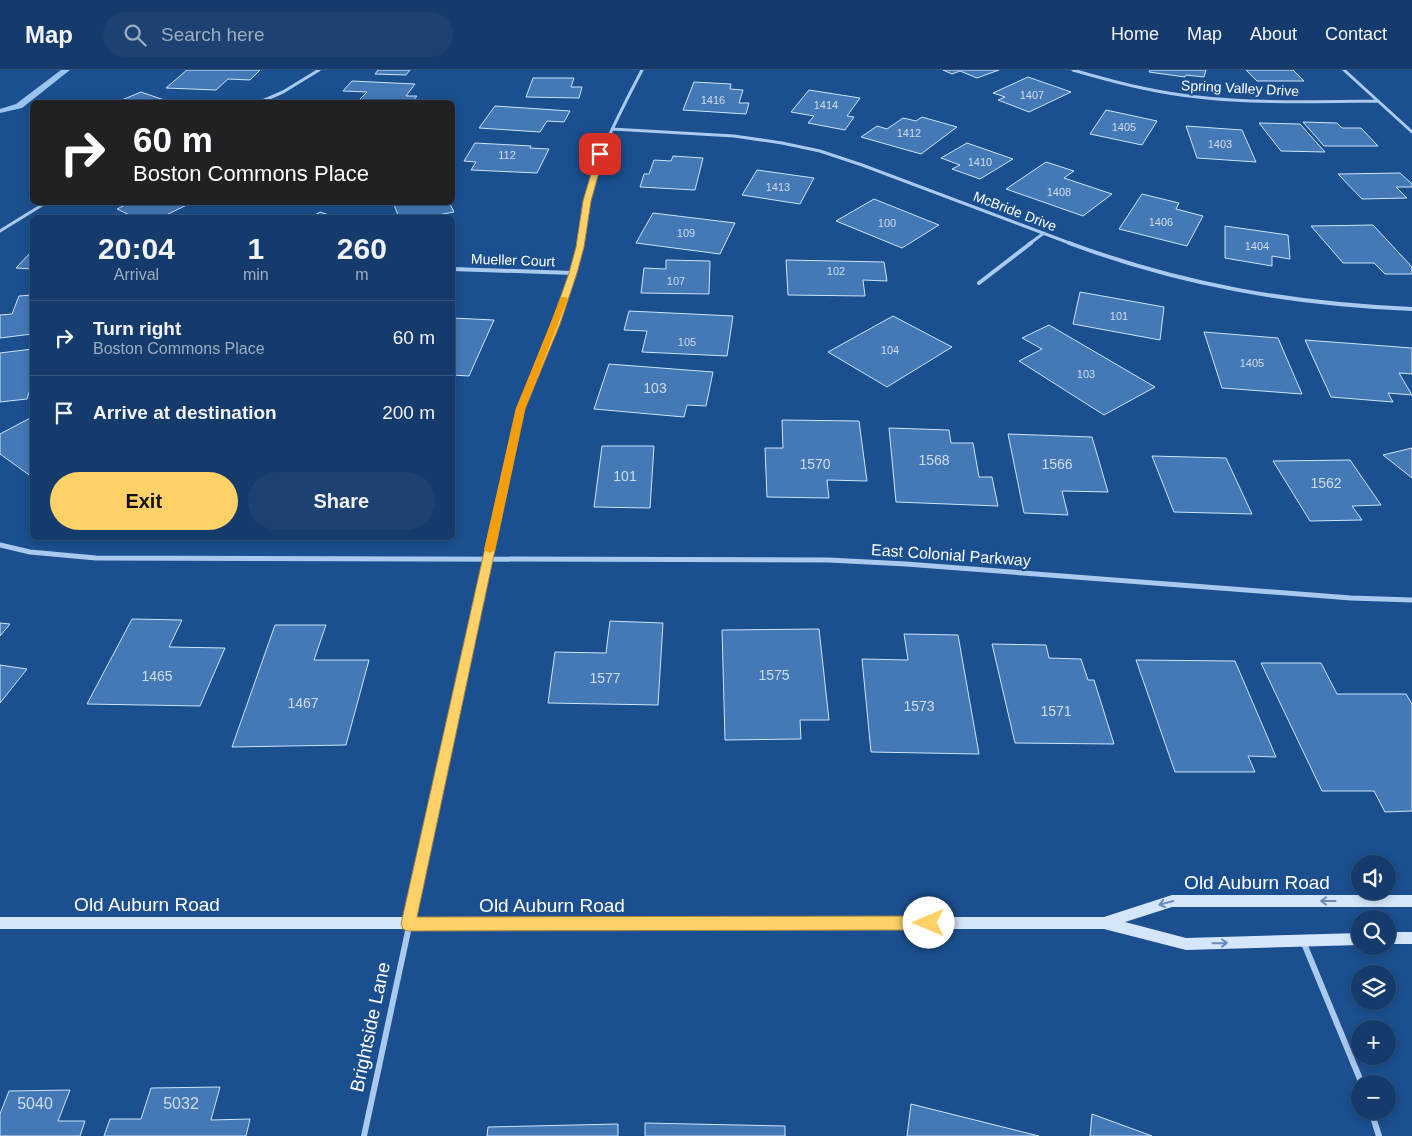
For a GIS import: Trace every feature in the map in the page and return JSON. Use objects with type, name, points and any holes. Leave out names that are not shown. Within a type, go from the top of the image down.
[{"type":"main road","name":"Old Auburn Road","points":[[1104,923],[1172,901],[1412,902]]},
{"type":"main road","name":"Old Auburn Road","points":[[0,922],[408,924],[1104,923],[1186,944],[1351,939]]},
{"type":"main road","points":[[1396,938],[1412,938]]},
{"type":"street","points":[[264,100],[290,88],[319,70]]},
{"type":"street","name":"Brightside Lane","points":[[364,1136],[520,409],[555,324],[573,273],[580,247],[587,201],[600,154],[642,70]]},
{"type":"street","name":"Spring Valley Drive","points":[[1073,70],[1132,87],[1204,98],[1265,102],[1378,101]]},
{"type":"street","points":[[1344,70],[1412,132]]},
{"type":"street","name":"McBride Drive","points":[[612,129],[727,136],[808,148],[855,163],[1140,268],[1216,287],[1290,300],[1375,308],[1412,309]]},
{"type":"street","points":[[0,231],[42,205]]},
{"type":"street","points":[[979,283],[1044,233]]},
{"type":"street","name":"Mueller Court","points":[[455,269],[573,273]]},
{"type":"street","name":"East Colonial Parkway","points":[[0,545],[30,552],[96,558],[838,561],[906,564],[1351,598],[1412,600]]},
{"type":"street","points":[[1304,941],[1358,1075]]},
{"type":"street","points":[[1374,1120],[1380,1136]]},
{"type":"building","points":[[187,70],[260,70],[250,80],[228,79],[216,90],[166,88]]},
{"type":"building","points":[[378,70],[410,70],[406,75],[375,74]]},
{"type":"building","points":[[943,70],[999,70],[977,78],[960,71],[952,74]]},
{"type":"building","points":[[1150,70],[1206,70],[1204,77],[1186,75],[1185,77],[1149,72]]},
{"type":"building","points":[[1246,70],[1293,70],[1304,81],[1257,81]]},
{"type":"building","points":[[1028,77],[1071,92],[1029,112],[998,100],[1005,97],[993,93]]},
{"type":"building","points":[[533,78],[574,78],[571,87],[582,87],[579,98],[526,97]]},
{"type":"building","points":[[352,81],[415,84],[406,96],[417,96],[414,100],[359,100],[367,92],[343,91]]},
{"type":"building","points":[[694,82],[731,84],[730,89],[743,90],[739,103],[749,103],[746,114],[683,110]]},
{"type":"building","points":[[809,90],[860,98],[847,116],[854,117],[845,130],[808,123],[814,116],[791,112]]},
{"type":"building","points":[[141,92],[164,100],[122,100]]},
{"type":"building","points":[[495,106],[570,111],[564,122],[547,121],[540,132],[479,128]]},
{"type":"building","points":[[1106,110],[1157,121],[1142,145],[1090,134]]},
{"type":"building","points":[[922,117],[957,127],[921,154],[861,137],[877,126],[887,129],[903,118],[916,121]]},
{"type":"building","points":[[1303,122],[1337,123],[1342,128],[1361,128],[1378,146],[1324,146]]},
{"type":"building","points":[[1259,123],[1300,124],[1325,152],[1281,151]]},
{"type":"building","points":[[1186,126],[1242,130],[1256,162],[1197,158]]},
{"type":"building","points":[[475,143],[531,146],[530,148],[549,149],[537,173],[471,170],[476,162],[464,161]]},
{"type":"building","points":[[967,143],[1013,159],[980,179],[952,169],[960,165],[941,158]]},
{"type":"building","points":[[673,156],[703,158],[695,190],[640,187],[644,174],[649,174],[654,160],[671,161]]},
{"type":"building","points":[[1046,162],[1074,171],[1064,178],[1112,194],[1083,216],[1006,189]]},
{"type":"building","points":[[757,170],[814,178],[800,204],[742,195]]},
{"type":"building","points":[[1400,173],[1412,184],[1412,187],[1396,187],[1407,198],[1362,199],[1338,174]]},
{"type":"building","points":[[1142,194],[1179,203],[1176,209],[1203,216],[1187,246],[1119,229]]},
{"type":"building","points":[[874,199],[939,225],[902,248],[836,221]]},
{"type":"building","points":[[125,205],[187,205],[166,215],[130,215],[117,209]]},
{"type":"building","points":[[394,205],[450,205],[454,212],[438,215],[398,215]]},
{"type":"building","points":[[320,212],[329,215],[315,215]]},
{"type":"building","points":[[653,213],[735,223],[720,254],[636,243]]},
{"type":"building","points":[[1373,225],[1412,267],[1412,274],[1385,274],[1374,263],[1343,263],[1311,226]]},
{"type":"building","points":[[1225,226],[1288,235],[1290,259],[1272,256],[1272,266],[1225,258]]},
{"type":"building","points":[[30,253],[30,269],[16,268]]},
{"type":"building","points":[[666,260],[710,261],[709,294],[641,293],[644,268],[666,269]]},
{"type":"building","points":[[786,260],[884,262],[887,281],[863,280],[865,296],[788,295]]},
{"type":"building","points":[[1080,292],[1164,307],[1160,340],[1073,324]]},
{"type":"building","points":[[30,295],[30,334],[0,338],[0,315],[12,314],[19,296]]},
{"type":"building","points":[[629,311],[733,316],[727,356],[642,352],[647,331],[624,330]]},
{"type":"building","points":[[893,316],[952,347],[887,387],[828,352]]},
{"type":"building","points":[[455,318],[494,320],[469,376],[455,375]]},
{"type":"building","points":[[1049,325],[1155,387],[1104,415],[1019,361],[1042,349],[1022,338]]},
{"type":"building","points":[[1204,332],[1278,338],[1302,394],[1222,388]]},
{"type":"building","points":[[1305,340],[1412,348],[1412,374],[1399,373],[1412,395],[1388,393],[1393,402],[1331,397]]},
{"type":"building","points":[[30,349],[30,389],[27,399],[0,402],[0,353]]},
{"type":"building","points":[[609,364],[713,372],[706,406],[687,405],[684,417],[594,409]]},
{"type":"building","points":[[30,418],[30,476],[0,454],[0,434]]},
{"type":"building","points":[[782,420],[859,421],[867,481],[827,480],[829,498],[767,497],[765,448],[783,448]]},
{"type":"building","points":[[889,428],[949,430],[951,443],[973,443],[979,477],[992,477],[998,506],[896,502]]},
{"type":"building","points":[[1008,434],[1092,437],[1108,492],[1062,491],[1068,515],[1024,513]]},
{"type":"building","points":[[602,446],[654,446],[650,508],[594,507]]},
{"type":"building","points":[[1412,448],[1412,478],[1383,455]]},
{"type":"building","points":[[1152,456],[1226,458],[1252,514],[1174,512]]},
{"type":"building","points":[[1350,460],[1381,505],[1352,506],[1362,520],[1310,521],[1273,461]]},
{"type":"building","points":[[132,619],[182,620],[169,647],[225,648],[200,706],[87,704]]},
{"type":"building","points":[[610,621],[663,623],[658,705],[548,703],[555,652],[606,653]]},
{"type":"building","points":[[0,623],[10,624],[0,636]]},
{"type":"building","points":[[275,625],[326,625],[314,660],[369,660],[346,745],[232,747]]},
{"type":"building","points":[[819,629],[829,720],[800,720],[801,739],[725,740],[722,630]]},
{"type":"building","points":[[904,634],[958,635],[979,754],[871,752],[862,659],[908,660]]},
{"type":"building","points":[[992,644],[1046,645],[1049,658],[1081,659],[1088,680],[1094,680],[1114,744],[1015,743]]},
{"type":"building","points":[[1136,660],[1235,661],[1276,757],[1248,756],[1255,772],[1175,772]]},
{"type":"building","points":[[1261,663],[1321,663],[1337,694],[1406,694],[1412,704],[1412,811],[1385,812],[1374,791],[1322,791]]},
{"type":"building","points":[[0,665],[27,669],[0,703]]},
{"type":"building","points":[[220,1087],[211,1120],[250,1119],[246,1136],[104,1136],[110,1119],[141,1119],[151,1088]]},
{"type":"building","points":[[70,1090],[58,1121],[85,1121],[80,1136],[0,1136],[0,1114],[9,1091]]},
{"type":"building","points":[[911,1104],[1039,1136],[907,1136]]},
{"type":"building","points":[[1092,1114],[1152,1136],[1090,1136]]},
{"type":"building","points":[[645,1123],[785,1126],[785,1136],[645,1136]]},
{"type":"building","points":[[618,1124],[618,1136],[487,1136],[488,1127]]},
{"type":"waterway","points":[[0,111],[19,106],[66,70]]},
{"type":"slow traffic","points":[[490,550],[520,409],[564,298]]},
{"type":"route","points":[[600,154],[587,201],[580,247],[573,273],[555,324],[520,409],[408,924],[929,923]]}]
